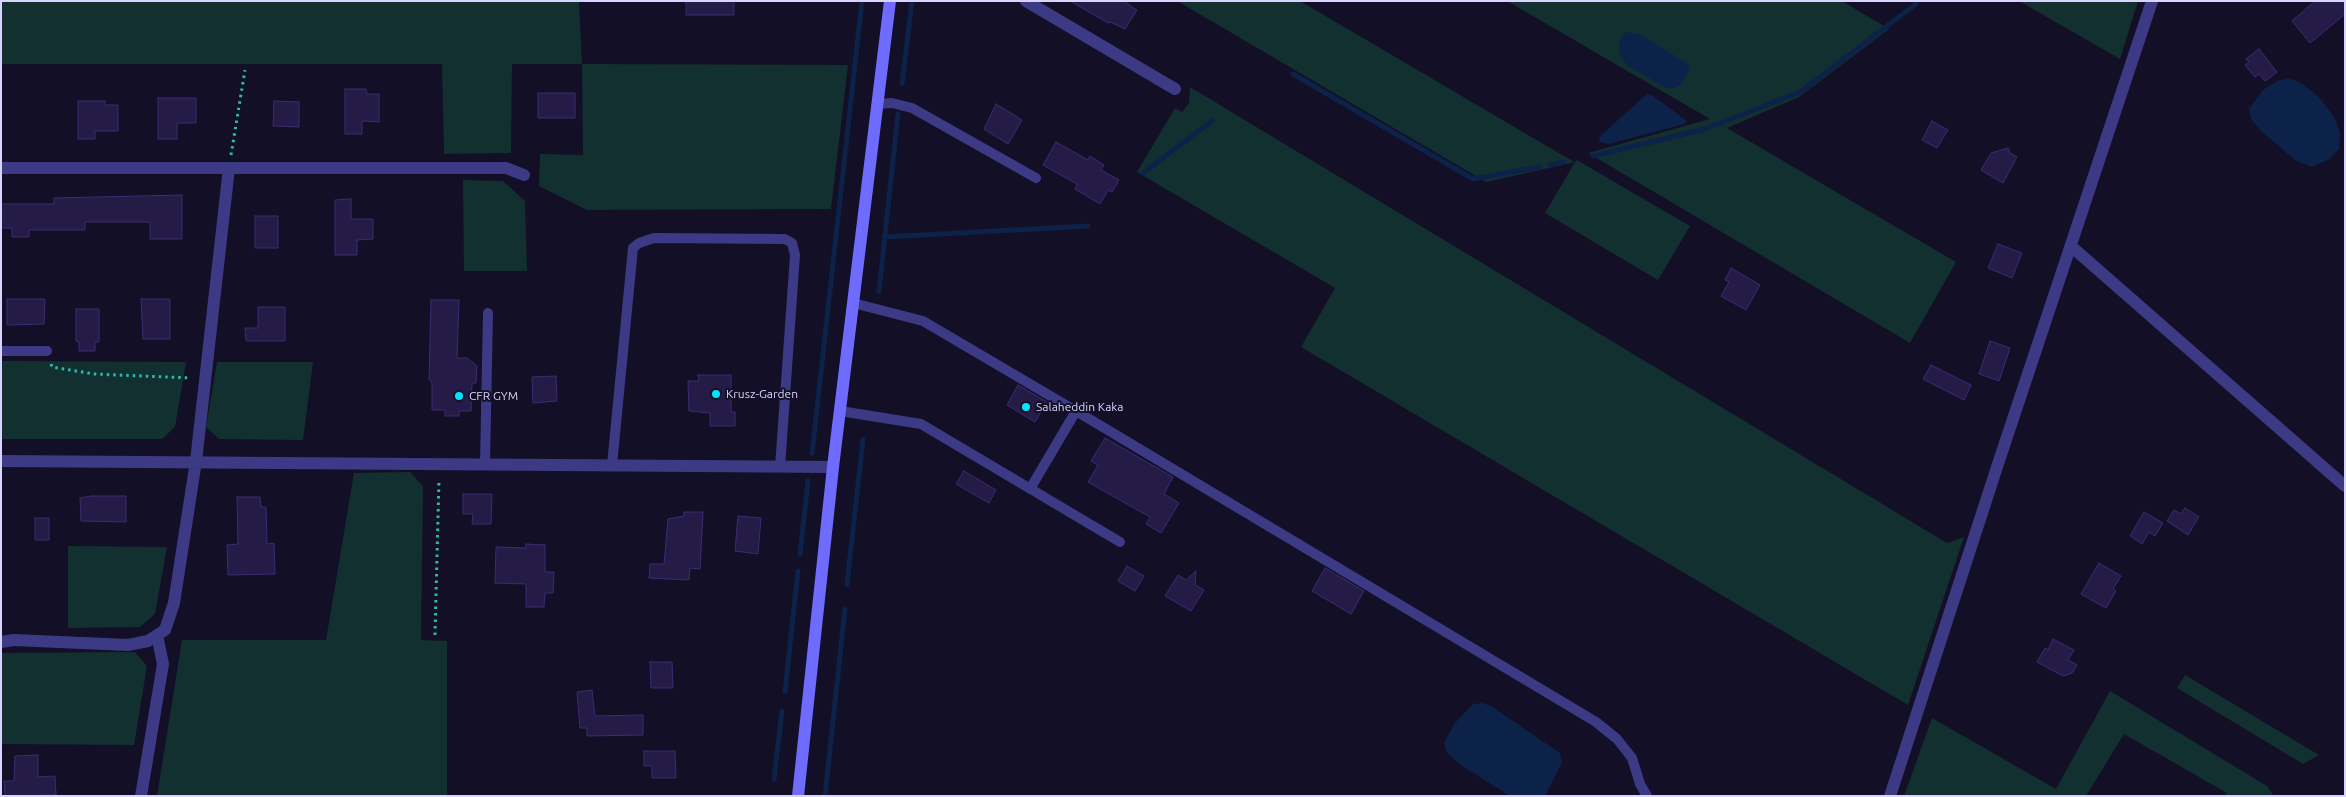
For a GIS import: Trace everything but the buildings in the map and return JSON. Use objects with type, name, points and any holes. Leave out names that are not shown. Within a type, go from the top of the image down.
[{"type":"street","points":[[798,796],[833,467],[890,1]]},
{"type":"street","points":[[1026,1],[1175,89]]},
{"type":"street","points":[[1890,796],[2152,1]]},
{"type":"street","points":[[1,168],[506,168],[524,174]]},
{"type":"street","points":[[1,642],[14,640],[128,645],[148,640],[164,630],[174,603],[196,461],[229,168]]},
{"type":"street","points":[[2072,247],[2345,486]]},
{"type":"street","points":[[1,461],[833,467]]},
{"type":"street","points":[[141,796],[163,664],[157,635]]},
{"type":"lane","points":[[878,104],[892,103],[912,108],[1036,178]]},
{"type":"lane","points":[[612,465],[633,248],[638,243],[654,238],[785,239],[792,243],[795,255],[780,467]]},
{"type":"lane","points":[[853,303],[923,321],[1596,722],[1617,740],[1632,758],[1640,784],[1647,796]]},
{"type":"lane","points":[[485,464],[488,312]]},
{"type":"lane","points":[[1,351],[48,351]]},
{"type":"lane","points":[[840,411],[921,424],[1120,542]]},
{"type":"lane","points":[[1030,489],[1076,411]]},
{"type":"path","points":[[229,168],[245,70]]},
{"type":"path","points":[[48,351],[52,367],[94,374],[204,378]]},
{"type":"path","points":[[435,636],[440,464]]},
{"type":"green space","points":[[1,1],[579,1],[582,64],[512,64],[511,153],[444,154],[442,64],[1,64]]},
{"type":"green space","points":[[1177,1],[1300,1],[1575,162],[1486,182]]},
{"type":"green space","points":[[1507,1],[1842,1],[1889,29],[1799,97],[1727,128],[1956,262],[1910,343],[1588,153],[1710,119]]},
{"type":"green space","points":[[2019,1],[2138,1],[2120,59]]},
{"type":"green space","points":[[582,64],[848,65],[831,209],[587,210],[539,186],[540,154],[583,155]]},
{"type":"green space","points":[[1190,87],[1947,543],[1964,537],[1908,705],[1301,347],[1335,288],[1137,172],[1175,108],[1182,112],[1189,103]]},
{"type":"green space","points":[[1577,160],[1690,226],[1658,280],[1545,213]]},
{"type":"green space","points":[[463,180],[503,181],[525,201],[527,271],[464,271]]},
{"type":"green space","points":[[1,361],[186,362],[175,427],[162,439],[1,439]]},
{"type":"green space","points":[[217,362],[313,362],[303,440],[219,439],[206,427]]},
{"type":"green space","points":[[410,472],[423,486],[421,640],[447,641],[447,796],[157,796],[182,640],[326,640],[354,473]]},
{"type":"green space","points":[[68,546],[167,547],[155,614],[140,627],[68,628]]},
{"type":"green space","points":[[135,652],[147,666],[134,745],[1,744],[1,653]]},
{"type":"green space","points":[[2185,675],[2319,755],[2303,764],[2177,688]]},
{"type":"green space","points":[[2110,691],[2267,786],[2273,795],[2224,796],[2227,793],[2124,734],[2086,796],[1904,796],[1932,718],[2056,789]]},
{"type":"water","points":[[1625,32],[1641,35],[1688,64],[1689,72],[1681,84],[1673,89],[1662,86],[1627,65],[1619,54],[1620,39]]},
{"type":"water","points":[[2289,78],[2303,84],[2319,97],[2334,117],[2340,132],[2339,149],[2328,160],[2311,167],[2295,160],[2262,132],[2251,119],[2249,109],[2263,90],[2277,81]]},
{"type":"water","points":[[1647,94],[1652,95],[1687,121],[1684,124],[1609,144],[1599,142],[1600,136]]},
{"type":"water","points":[[1482,703],[1491,706],[1560,753],[1562,763],[1545,796],[1510,796],[1459,764],[1447,753],[1444,743],[1454,724],[1473,704]]},
{"type":"waterway","points":[[812,453],[862,1]]},
{"type":"waterway","points":[[902,84],[912,1]]},
{"type":"waterway","points":[[1593,156],[1705,129],[1800,92],[1916,4]]},
{"type":"waterway","points":[[1293,74],[1473,179],[1539,167]]},
{"type":"waterway","points":[[879,291],[898,114]]},
{"type":"waterway","points":[[1143,173],[1212,121]]},
{"type":"waterway","points":[[1550,165],[1563,162]]},
{"type":"waterway","points":[[884,237],[1088,226]]},
{"type":"waterway","points":[[847,584],[863,440]]},
{"type":"waterway","points":[[800,554],[808,481]]},
{"type":"waterway","points":[[785,692],[798,571]]},
{"type":"waterway","points":[[825,796],[845,609]]},
{"type":"waterway","points":[[774,779],[782,711]]},
{"type":"place","name":"Krusz-Garden","points":[[716,394]]},
{"type":"place","name":"CFR GYM","points":[[459,396]]},
{"type":"place","name":"Salaheddin Kaka","points":[[1026,407]]}]
